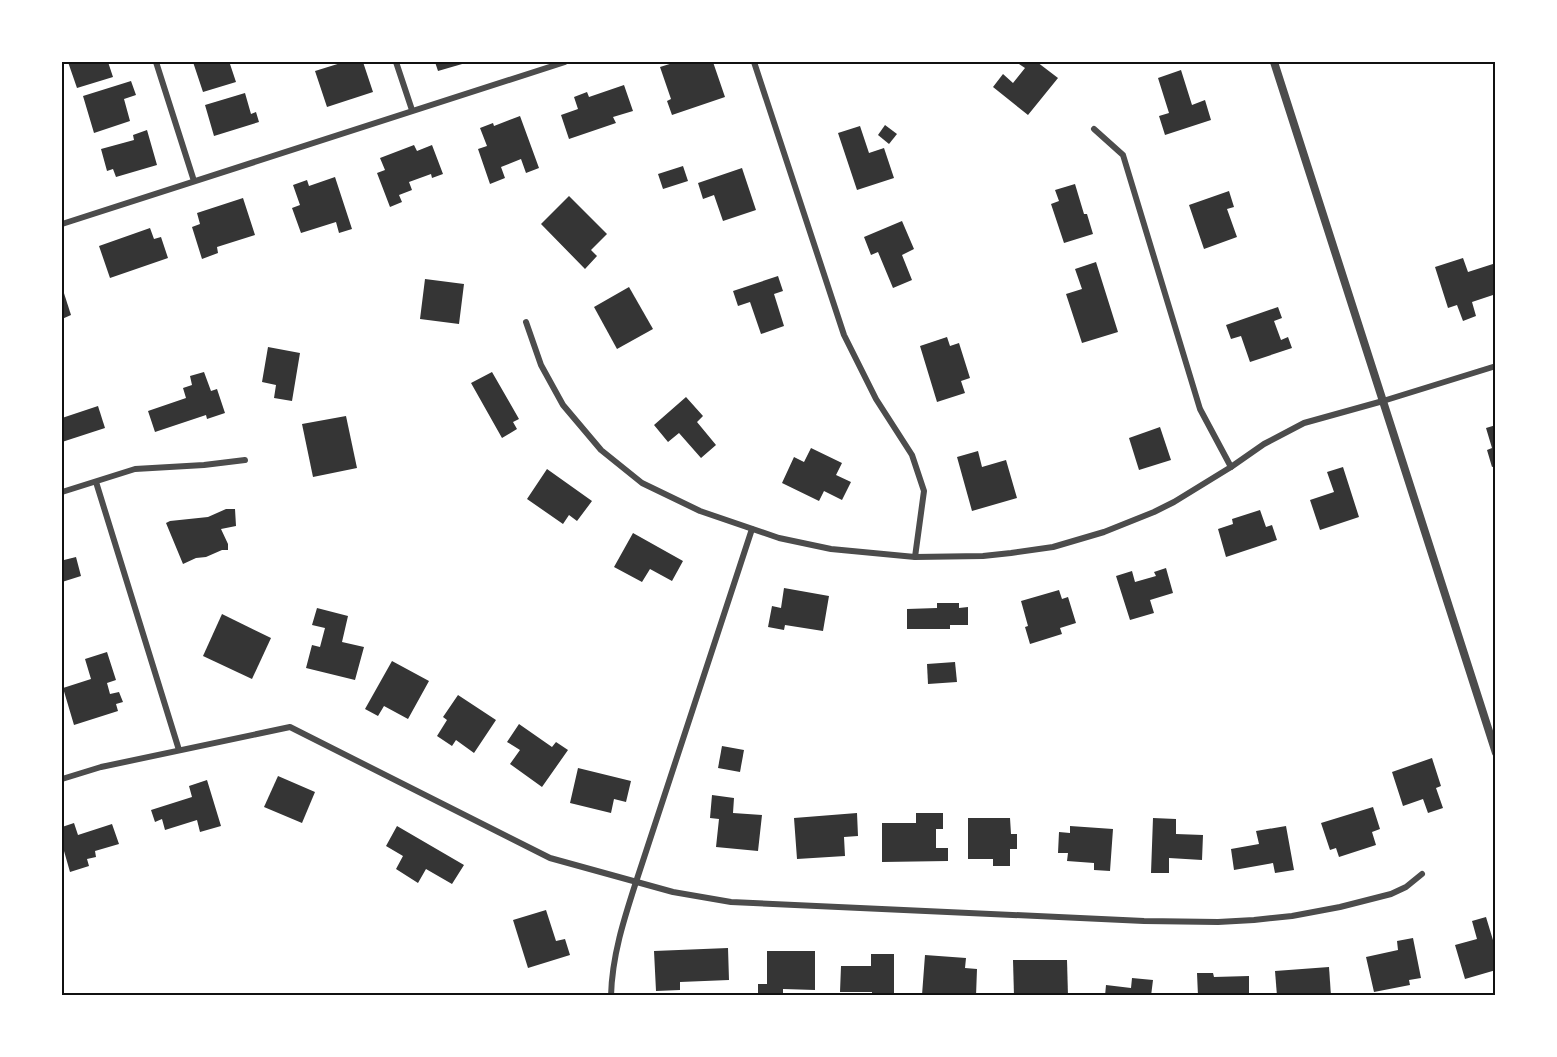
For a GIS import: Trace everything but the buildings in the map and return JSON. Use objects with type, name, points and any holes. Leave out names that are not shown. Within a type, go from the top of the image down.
[{"type":"street","points":[[156,62],[194,181]]},
{"type":"street","points":[[396,62],[412,110]]},
{"type":"street","points":[[62,224],[565,62]]},
{"type":"street","points":[[754,62],[844,335],[876,399],[912,455],[924,491],[915,556]]},
{"type":"street","points":[[1274,62],[1496,753]]},
{"type":"street","points":[[1094,129],[1123,155],[1200,409],[1232,467]]},
{"type":"street","points":[[526,322],[541,365],[563,405],[601,450],[642,483],[700,511],[779,538],[820,547],[915,556],[983,556],[1035,550],[1076,541],[1154,512],[1196,490],[1264,444],[1304,423],[1496,366]]},
{"type":"street","points":[[62,492],[135,469],[245,460]]},
{"type":"street","points":[[96,482],[179,750]]},
{"type":"street","points":[[611,996],[612,973],[618,939],[752,529]]},
{"type":"street","points":[[62,780],[101,767],[290,727],[550,858],[673,892],[731,902],[1144,921],[1218,922],[1273,918],[1340,907],[1391,894],[1406,887],[1422,874]]}]
